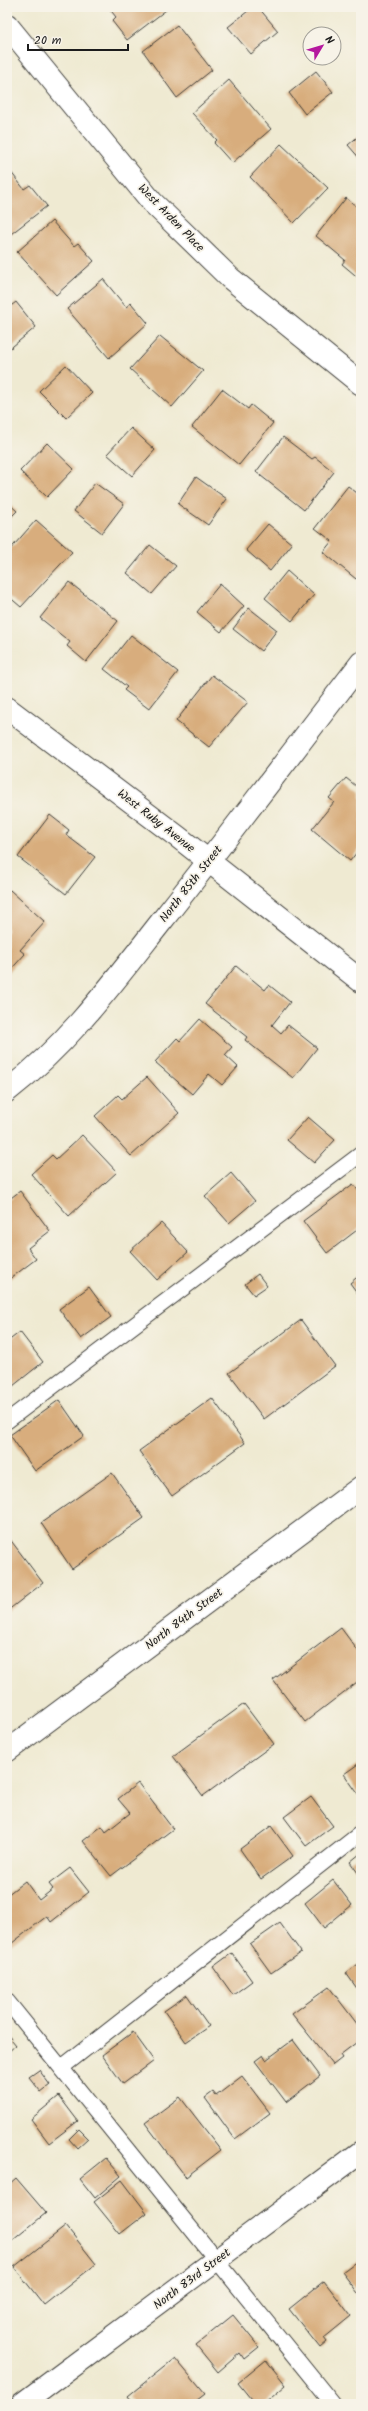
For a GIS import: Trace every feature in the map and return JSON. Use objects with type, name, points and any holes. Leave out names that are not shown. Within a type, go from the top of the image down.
[{"type":"street","name":"West Arden Place","points":[[7,25],[152,202],[230,278],[361,384]]},
{"type":"street","name":"North 85th Street","points":[[7,1092],[38,1067],[78,1026],[209,862],[361,663]]},
{"type":"street","name":"West Ruby Avenue","points":[[7,708],[209,862],[361,981]]},
{"type":"street","name":"North 84th Street","points":[[7,1751],[361,1487]]},
{"type":"street","name":"North 83rd Street","points":[[22,2404],[361,2152]]},
{"type":"lane","points":[[7,1422],[361,1154]]},
{"type":"lane","points":[[61,2068],[361,1833]]},
{"type":"lane","points":[[7,2001],[333,2404]]},
{"type":"building","points":[[108,7],[170,7],[127,40],[112,21],[116,17]]},
{"type":"building","points":[[253,7],[258,7],[278,31],[251,54],[228,27]]},
{"type":"building","points":[[177,25],[212,70],[177,98],[143,51]]},
{"type":"building","points":[[316,71],[333,92],[305,114],[289,93]]},
{"type":"building","points":[[229,80],[271,129],[232,163],[214,143],[217,140],[192,113]]},
{"type":"building","points":[[361,134],[361,160],[348,145]]},
{"type":"building","points":[[281,144],[328,188],[294,223],[250,177]]},
{"type":"building","points":[[7,167],[24,189],[30,185],[47,206],[7,237]]},
{"type":"building","points":[[346,198],[361,210],[361,280],[342,264],[345,260],[316,236]]},
{"type":"building","points":[[52,221],[74,246],[78,243],[94,261],[56,295],[17,252]]},
{"type":"building","points":[[103,279],[126,307],[131,303],[148,323],[109,358],[67,309]]},
{"type":"building","points":[[16,302],[36,327],[7,351],[7,309]]},
{"type":"building","points":[[160,336],[203,371],[172,407],[130,369]]},
{"type":"building","points":[[66,365],[92,393],[66,418],[39,391]]},
{"type":"building","points":[[222,389],[248,409],[251,405],[273,423],[239,465],[192,427]]},
{"type":"building","points":[[131,428],[155,450],[132,476],[107,454]]},
{"type":"building","points":[[283,437],[312,459],[315,457],[334,472],[304,510],[256,472]]},
{"type":"building","points":[[47,443],[74,469],[47,497],[20,471]]},
{"type":"building","points":[[196,477],[227,499],[208,525],[178,504]]},
{"type":"building","points":[[95,483],[124,504],[102,533],[74,511]]},
{"type":"building","points":[[348,486],[361,496],[361,573],[356,579],[323,552],[332,541],[315,528]]},
{"type":"building","points":[[7,502],[17,511],[7,521]]},
{"type":"building","points":[[36,520],[72,552],[21,607],[7,595],[7,553]]},
{"type":"building","points":[[268,524],[292,544],[270,571],[246,550]]},
{"type":"building","points":[[150,545],[176,566],[152,594],[127,573]]},
{"type":"building","points":[[287,571],[314,595],[292,621],[265,598]]},
{"type":"building","points":[[69,582],[118,621],[86,662],[67,646],[70,642],[40,618]]},
{"type":"building","points":[[220,584],[244,606],[221,632],[197,612]]},
{"type":"building","points":[[249,608],[277,630],[261,651],[233,629]]},
{"type":"building","points":[[131,635],[178,672],[149,709],[124,690],[127,687],[104,669]]},
{"type":"building","points":[[212,675],[248,702],[209,747],[176,721]]},
{"type":"building","points":[[346,778],[361,790],[361,847],[350,861],[312,829],[334,802],[329,798]]},
{"type":"building","points":[[50,815],[69,830],[66,835],[95,857],[66,894],[18,857]]},
{"type":"building","points":[[10,890],[45,922],[20,950],[25,954],[7,974],[7,893]]},
{"type":"building","points":[[236,966],[265,990],[269,985],[290,1002],[272,1025],[281,1033],[288,1025],[317,1048],[293,1078],[245,1040],[247,1037],[205,1004]]},
{"type":"building","points":[[200,1019],[232,1047],[225,1055],[238,1067],[222,1085],[209,1074],[192,1094],[155,1062],[177,1038],[180,1041]]},
{"type":"building","points":[[147,1077],[179,1113],[131,1156],[95,1116],[118,1095],[122,1099]]},
{"type":"building","points":[[308,1117],[335,1140],[314,1163],[287,1140]]},
{"type":"building","points":[[82,1135],[117,1172],[69,1216],[31,1174],[52,1155],[56,1159]]},
{"type":"building","points":[[231,1173],[255,1201],[229,1223],[205,1196]]},
{"type":"building","points":[[353,1184],[361,1194],[361,1227],[327,1253],[303,1221]]},
{"type":"building","points":[[20,1191],[50,1231],[28,1248],[36,1259],[7,1281],[7,1201]]},
{"type":"building","points":[[161,1223],[188,1252],[157,1280],[130,1251]]},
{"type":"building","points":[[258,1274],[267,1286],[254,1295],[245,1284]]},
{"type":"building","points":[[361,1274],[361,1298],[350,1283]]},
{"type":"building","points":[[89,1287],[111,1317],[81,1339],[59,1309]]},
{"type":"building","points":[[301,1320],[335,1366],[264,1419],[229,1373]]},
{"type":"building","points":[[20,1332],[43,1362],[13,1386],[7,1378],[7,1342]]},
{"type":"building","points":[[212,1398],[245,1443],[172,1496],[139,1451]]},
{"type":"building","points":[[59,1400],[84,1436],[35,1471],[10,1435]]},
{"type":"building","points":[[112,1473],[144,1518],[72,1569],[41,1523]]},
{"type":"building","points":[[9,1538],[43,1583],[7,1611],[7,1540]]},
{"type":"building","points":[[341,1628],[361,1655],[361,1679],[305,1722],[273,1680]]},
{"type":"building","points":[[244,1704],[274,1744],[203,1796],[173,1756]]},
{"type":"building","points":[[361,1762],[361,1798],[344,1774]]},
{"type":"building","points":[[138,1783],[173,1829],[111,1876],[83,1841],[102,1826],[106,1832],[130,1813],[118,1799]]},
{"type":"building","points":[[311,1797],[333,1826],[306,1846],[284,1817]]},
{"type":"building","points":[[271,1826],[293,1856],[261,1879],[240,1849]]},
{"type":"building","points":[[361,1853],[361,1877],[350,1862]]},
{"type":"building","points":[[70,1868],[89,1892],[51,1922],[47,1916],[7,1947],[7,1895],[25,1881],[39,1900],[53,1889],[49,1884]]},
{"type":"building","points":[[333,1880],[352,1905],[324,1928],[305,1903]]},
{"type":"building","points":[[280,1923],[301,1952],[271,1973],[250,1944]]},
{"type":"building","points":[[232,1953],[252,1981],[233,1995],[213,1967]]},
{"type":"building","points":[[361,1962],[361,1994],[346,1973]]},
{"type":"building","points":[[329,1987],[361,2029],[361,2039],[340,2055],[342,2058],[333,2065],[292,2014]]},
{"type":"building","points":[[187,1995],[209,2026],[186,2042],[164,2011]]},
{"type":"building","points":[[133,2032],[154,2061],[123,2084],[102,2055]]},
{"type":"building","points":[[7,2034],[16,2045],[7,2053]]},
{"type":"building","points":[[293,2040],[320,2076],[286,2102],[255,2061],[263,2055],[266,2060]]},
{"type":"building","points":[[39,2070],[50,2085],[41,2092],[29,2077]]},
{"type":"building","points":[[242,2076],[270,2113],[235,2139],[205,2098],[213,2092],[216,2096]]},
{"type":"building","points":[[59,2096],[78,2121],[49,2143],[31,2119]]},
{"type":"building","points":[[180,2097],[221,2150],[186,2177],[145,2123]]},
{"type":"building","points":[[79,2129],[88,2138],[77,2148],[69,2139]]},
{"type":"building","points":[[106,2158],[121,2176],[95,2198],[80,2179]]},
{"type":"building","points":[[16,2178],[46,2213],[7,2245],[7,2186]]},
{"type":"building","points":[[122,2180],[147,2213],[120,2234],[94,2202]]},
{"type":"building","points":[[66,2226],[96,2264],[44,2305],[14,2267]]},
{"type":"building","points":[[361,2258],[361,2297],[342,2272]]},
{"type":"building","points":[[324,2281],[351,2316],[324,2338],[327,2342],[320,2348],[289,2309]]},
{"type":"building","points":[[233,2315],[259,2347],[244,2359],[240,2353],[218,2372],[196,2345]]},
{"type":"building","points":[[175,2358],[205,2394],[192,2404],[134,2404],[128,2396]]},
{"type":"building","points":[[266,2360],[286,2385],[264,2404],[255,2404],[238,2383]]}]
